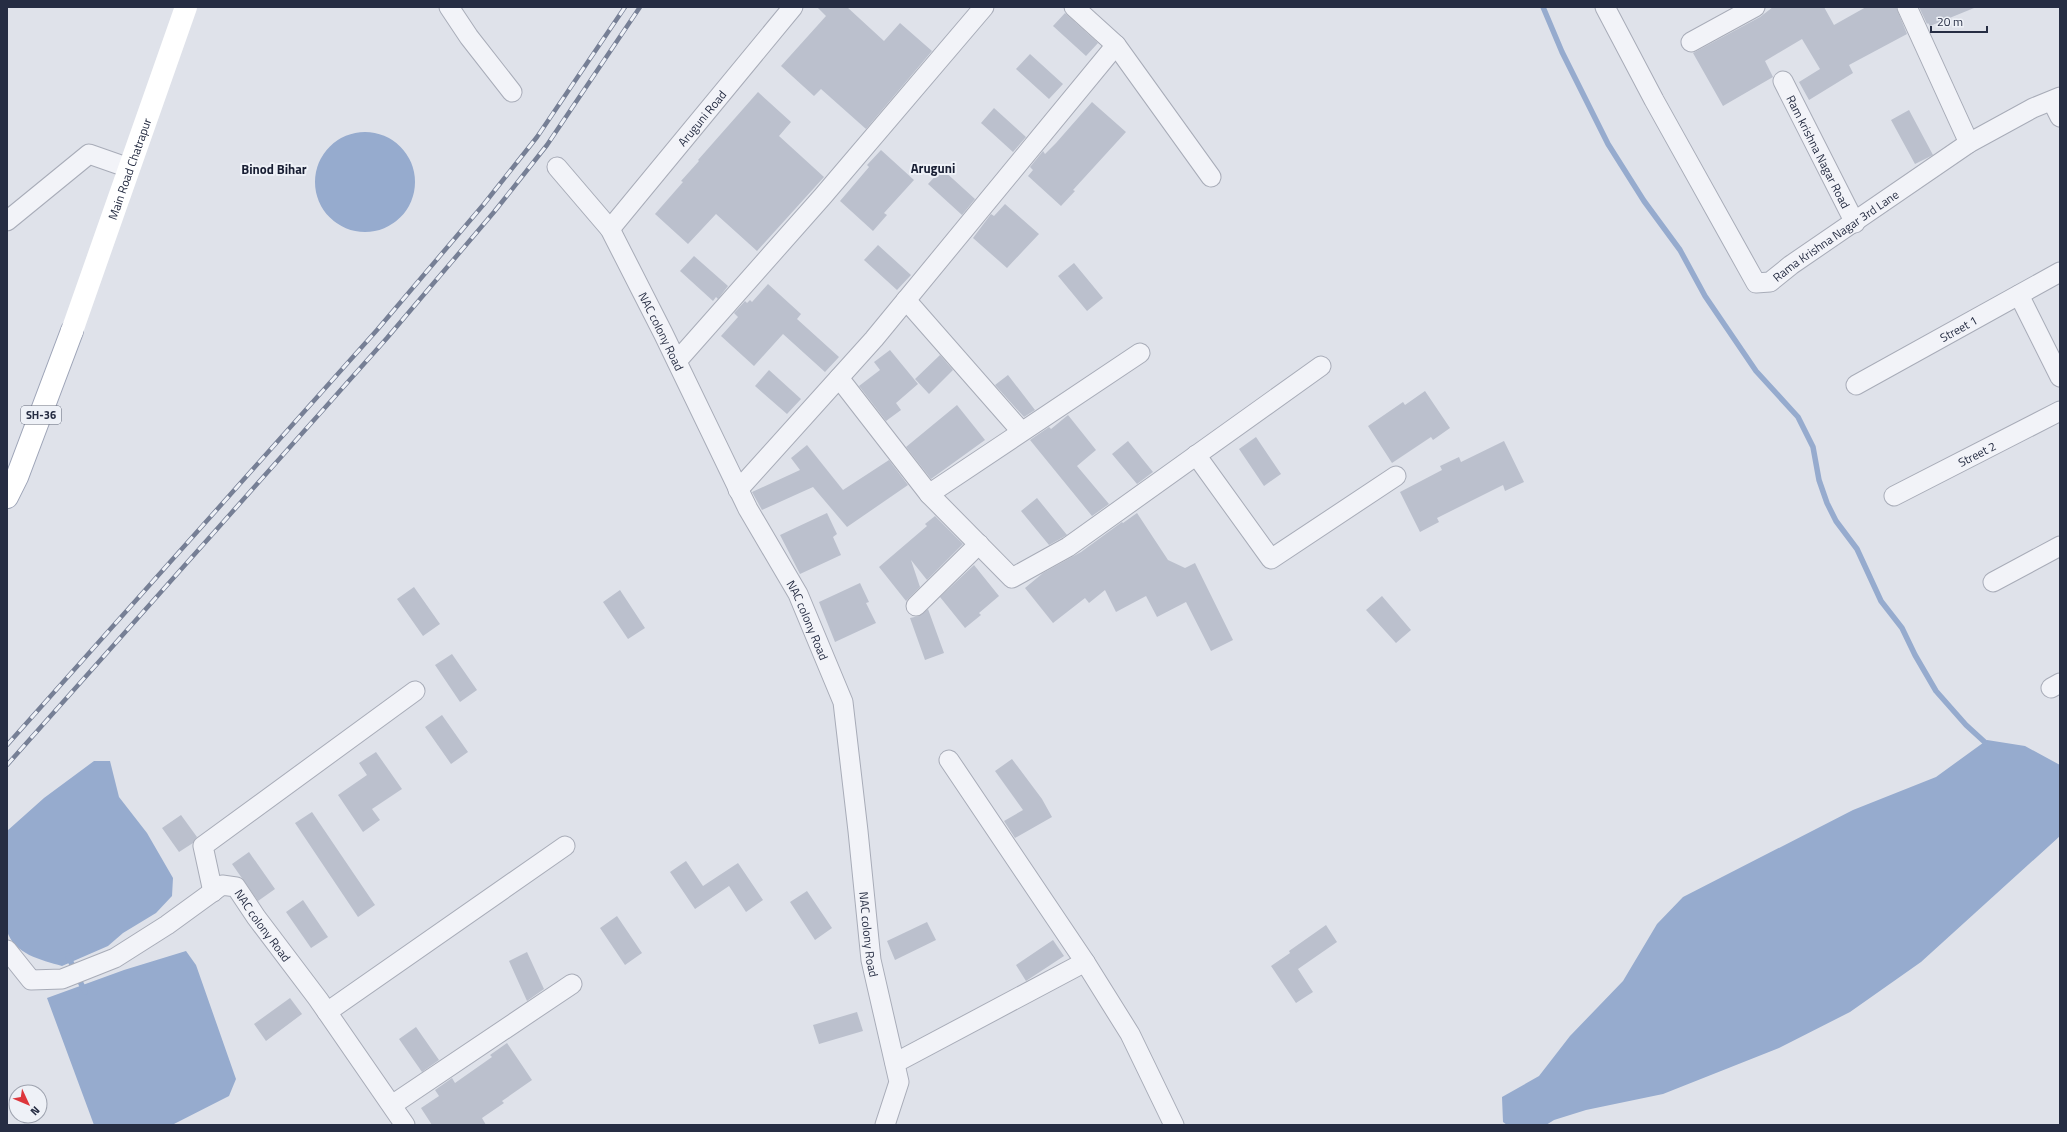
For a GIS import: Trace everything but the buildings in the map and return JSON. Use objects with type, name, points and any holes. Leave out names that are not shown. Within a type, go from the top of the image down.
[{"type":"street","name":"Main Road Chatrapur","points":[[7,497],[17,477],[72,331],[128,168],[186,7]]},
{"type":"street","points":[[449,7],[469,37],[512,92]]},
{"type":"street","name":"Aruguni Road","points":[[610,229],[793,7]]},
{"type":"street","points":[[677,361],[823,196],[984,7]]},
{"type":"street","points":[[1074,7],[1116,45],[1211,177]]},
{"type":"street","name":"Rama Krishna Nagar 3rd Lane","points":[[1605,7],[1654,100],[1756,283],[1770,282],[1791,265],[1855,223],[1942,161],[1969,144],[2033,108],[2057,105]]},
{"type":"street","points":[[1691,42],[1735,12],[1754,7]]},
{"type":"street","points":[[1907,7],[1969,144]]},
{"type":"street","points":[[738,490],[839,378],[906,300],[1116,45]]},
{"type":"street","name":"Ram krishna Nagar Road","points":[[1783,81],[1855,223]]},
{"type":"street","points":[[7,221],[89,154],[128,168]]},
{"type":"street","name":"NAC colony Road","points":[[557,167],[610,229],[677,361],[738,490],[798,594],[843,702],[871,960],[899,1082],[885,1125]]},
{"type":"street","name":"Street 1","points":[[1856,385],[2060,272]]},
{"type":"street","points":[[2019,295],[2060,377]]},
{"type":"street","points":[[906,300],[1021,431]]},
{"type":"street","points":[[929,494],[1021,431],[1140,353]]},
{"type":"street","points":[[839,378],[929,494],[1012,578],[1068,547],[1321,366]]},
{"type":"street","name":"Street 2","points":[[1894,496],[2060,411]]},
{"type":"street","points":[[1196,455],[1271,559],[1396,476]]},
{"type":"street","points":[[916,606],[979,544]]},
{"type":"street","points":[[1993,582],[2060,546]]},
{"type":"street","points":[[213,892],[203,846],[414,691]]},
{"type":"street","points":[[949,760],[1085,962],[1130,1034],[1174,1125]]},
{"type":"street","points":[[327,1012],[565,846]]},
{"type":"street","name":"NAC colony Road","points":[[7,950],[31,980],[62,979],[114,958],[167,925],[222,885],[236,887],[256,917],[327,1012],[405,1125]]},
{"type":"street","points":[[895,1063],[1085,962]]},
{"type":"street","points":[[392,1105],[572,984]]},
{"type":"water","points":[[365,132],[384,136],[400,147],[411,163],[415,182],[411,201],[400,217],[384,228],[365,232],[346,228],[330,217],[319,201],[315,182],[319,163],[330,147],[346,136]]},
{"type":"water","points":[[1987,740],[2025,746],[2060,765],[2060,836],[1921,962],[1850,1012],[1779,1048],[1663,1094],[1586,1110],[1554,1120],[1546,1125],[1507,1125],[1503,1122],[1502,1097],[1539,1076],[1570,1036],[1623,981],[1657,924],[1683,897],[1853,810],[1936,777]]},
{"type":"water","points":[[94,761],[110,761],[119,797],[147,833],[173,878],[172,896],[156,913],[123,933],[108,946],[62,966],[29,955],[22,951],[11,939],[7,931],[7,831],[44,798]]},
{"type":"water","points":[[186,951],[196,965],[236,1079],[229,1096],[172,1125],[94,1125],[47,998],[124,970]]},
{"type":"waterway","points":[[1543,7],[1562,52],[1608,144],[1644,201],[1680,250],[1705,296],[1756,371],[1798,417],[1813,447],[1819,480],[1827,503],[1836,521],[1857,549],[1881,601],[1902,628],[1915,655],[1936,691],[1966,725],[1989,746]]},
{"type":"waterway","points":[[68,956],[85,992]]},
{"type":"railway","points":[[7,745],[377,330],[484,204],[537,137],[625,7]]},
{"type":"railway","points":[[7,765],[387,338],[494,212],[547,145],[640,7]]},
{"type":"district","name":"Aruguni","points":[[933,168]]},
{"type":"district","name":"Binod Bihar","points":[[274,169]]}]
